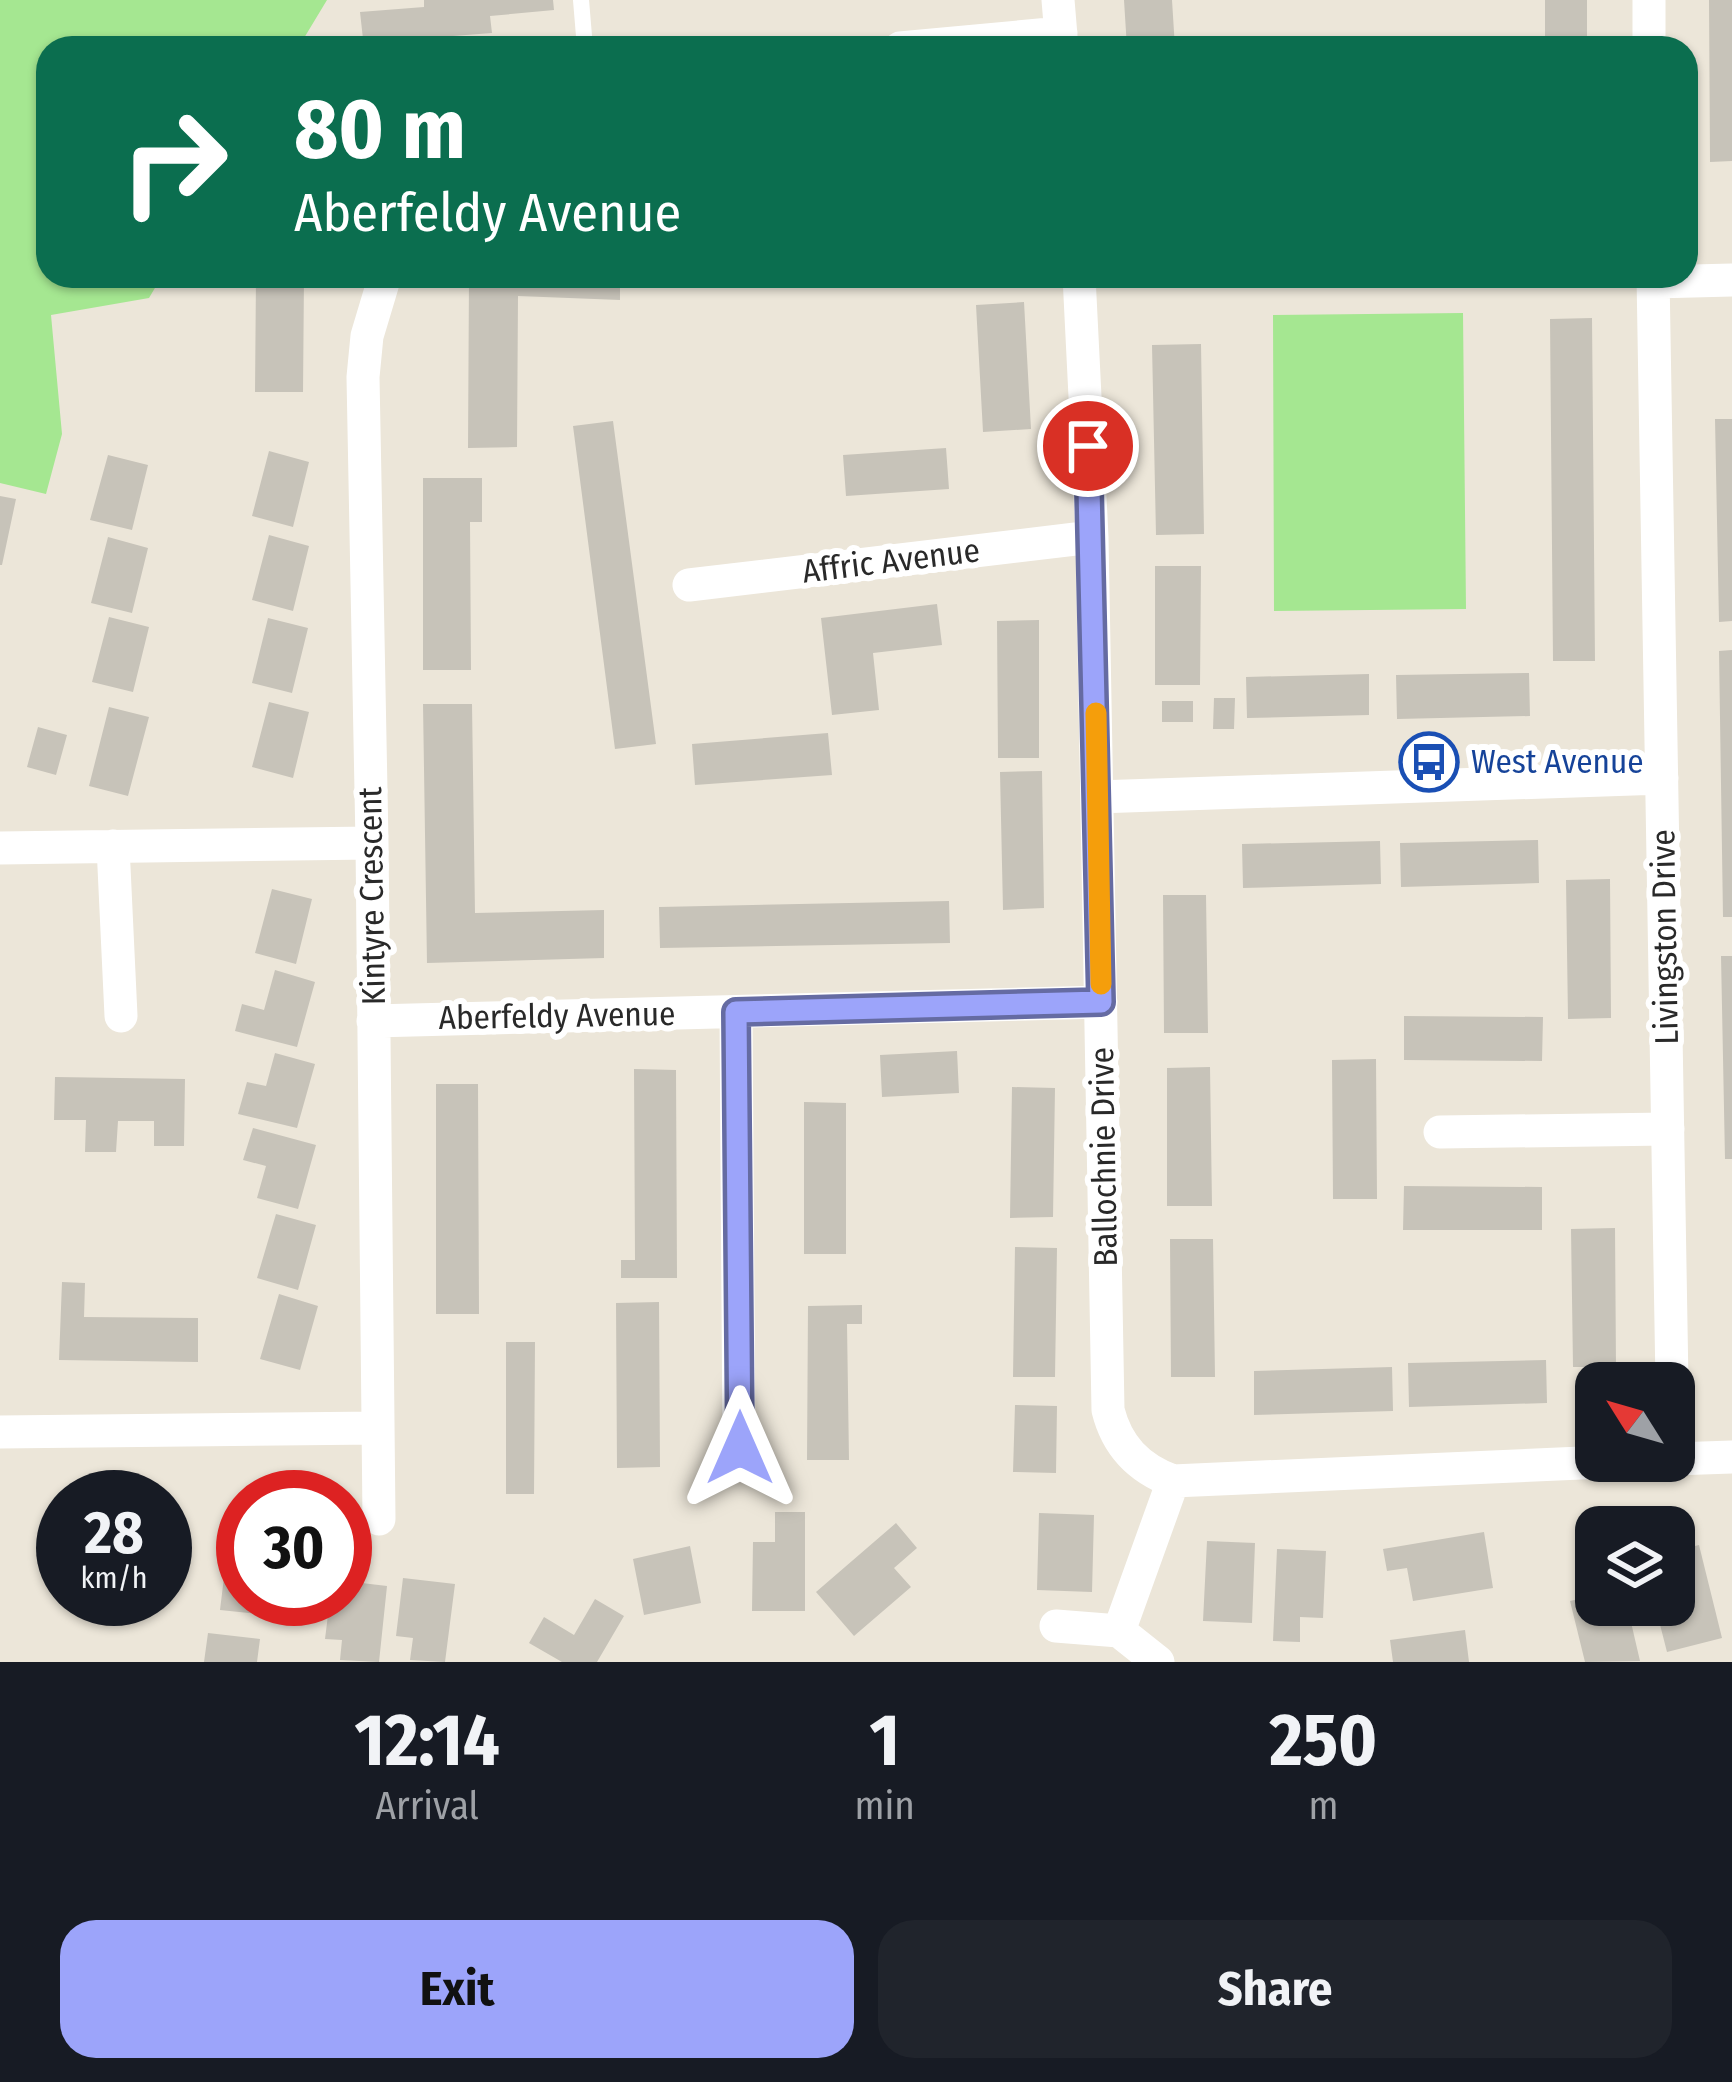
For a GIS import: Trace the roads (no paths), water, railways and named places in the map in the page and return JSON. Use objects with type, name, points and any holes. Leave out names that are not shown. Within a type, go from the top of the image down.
[{"type":"street","points":[[1648,0],[1649,36]]},
{"type":"street","points":[[991,36],[1060,27]]},
{"type":"street","points":[[1698,280],[1732,280]]},
{"type":"street","name":"Kintyre Crescent","points":[[379,1520],[363,377],[367,336],[381,288]]},
{"type":"street","name":"Ballochnie Drive","points":[[1080,288],[1092,537],[1108,1409],[1112,1426],[1130,1455],[1173,1481]]},
{"type":"street","name":"Livingston Drive","points":[[1654,288],[1672,1362]]},
{"type":"street","name":"Affric Avenue","points":[[689,585],[1092,537]]},
{"type":"street","points":[[1097,797],[1662,778]]},
{"type":"street","points":[[0,848],[373,843]]},
{"type":"street","points":[[113,846],[121,1016]]},
{"type":"street","name":"Aberfeldy Avenue","points":[[373,1021],[1101,1002]]},
{"type":"street","points":[[736,1012],[740,1448]]},
{"type":"street","points":[[1439,1132],[1668,1129]]},
{"type":"street","points":[[0,1432],[378,1428]]},
{"type":"street","points":[[1695,1458],[1732,1457]]},
{"type":"street","points":[[1119,1631],[1173,1481],[1575,1463]]},
{"type":"street","points":[[1056,1626],[1119,1631],[1158,1662]]},
{"type":"lane","points":[[581,0],[584,36]]},
{"type":"place","name":"West Avenue","points":[[1429,762]]}]
